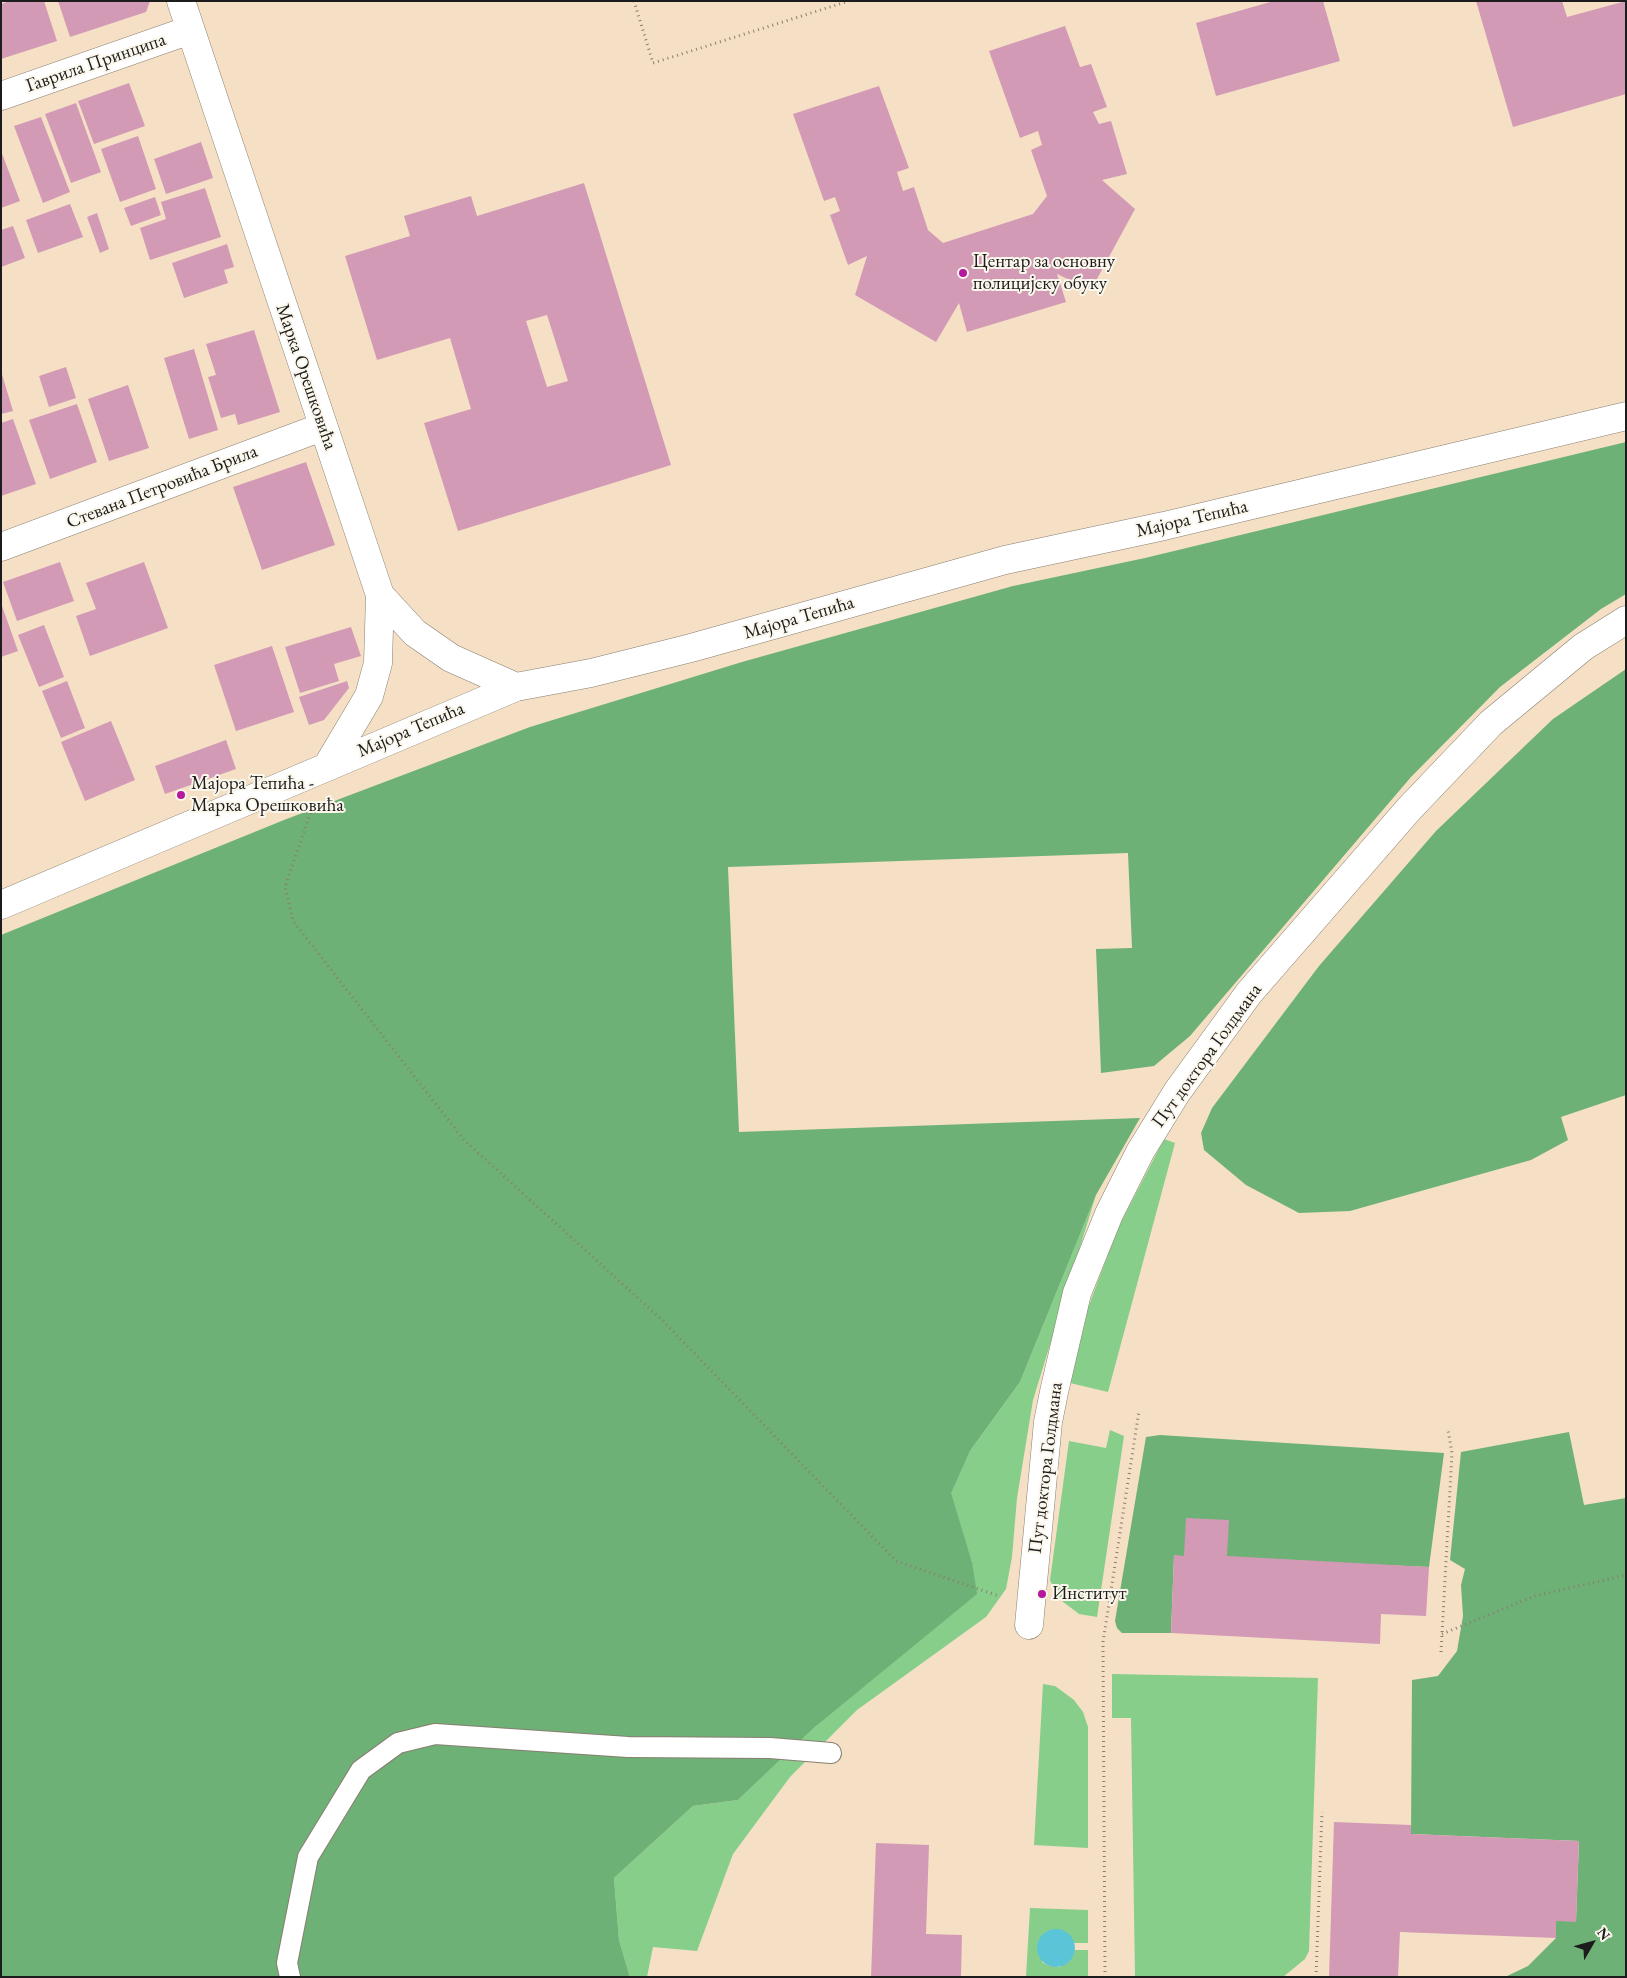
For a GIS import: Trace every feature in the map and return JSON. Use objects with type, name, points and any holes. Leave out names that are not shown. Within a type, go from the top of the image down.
[{"type":"street","name":"Марка Орешковића","points":[[181,1],[380,596],[415,633],[451,658],[516,687]]},
{"type":"street","name":"Гаврила Принципа","points":[[1,96],[190,30]]},
{"type":"street","name":"Мајора Тепића","points":[[1,905],[516,687],[591,673],[691,648],[1005,560],[1164,526],[1626,416]]},
{"type":"street","name":"Стевана Петровића Брила","points":[[1,547],[322,427]]},
{"type":"street","points":[[328,765],[369,696],[378,663],[380,596]]},
{"type":"street","name":"Пут доктора Голдмана","points":[[1030,1616],[1048,1422],[1077,1293],[1109,1214],[1140,1152],[1163,1114],[1249,993],[1408,809],[1491,723],[1583,647],[1626,620]]},
{"type":"lane","points":[[290,1977],[287,1962],[308,1857],[361,1770],[398,1743],[435,1734],[628,1747],[770,1748],[831,1753]]},
{"type":"path","points":[[634,1],[653,63],[850,1]]},
{"type":"path","points":[[328,765],[285,887],[293,922],[464,1140],[661,1319],[896,1561],[1030,1616]]},
{"type":"path","points":[[1105,1977],[1103,1642],[1139,1411]]},
{"type":"path","points":[[1441,1652],[1452,1453],[1448,1430]]},
{"type":"path","points":[[1442,1634],[1535,1596],[1626,1576]]},
{"type":"path","points":[[1316,1977],[1322,1812]]},
{"type":"green space","points":[[1626,442],[1626,594],[1601,609],[1500,687],[1411,777],[1190,1036],[1154,1066],[1101,1073],[1096,949],[1132,948],[1128,853],[728,867],[739,1132],[1140,1118],[1096,1195],[1020,1382],[970,1451],[951,1493],[972,1562],[977,1594],[816,1726],[738,1800],[693,1806],[614,1878],[619,1940],[630,1977],[1,1977],[1,935],[284,820],[530,727],[742,662],[1013,586],[1145,558]]},
{"type":"green space","points":[[1626,669],[1626,1095],[1561,1117],[1568,1140],[1531,1160],[1350,1211],[1299,1213],[1246,1185],[1204,1150],[1201,1133],[1212,1108],[1319,966],[1436,831],[1553,719]]},
{"type":"green space","points":[[1164,1139],[1175,1143],[1108,1392],[1070,1383],[1083,1321],[1118,1228]]},
{"type":"green space","points":[[1096,1195],[1033,1400],[1017,1498],[1012,1557],[1006,1589],[986,1617],[857,1710],[790,1777],[733,1854],[697,1951],[653,1947],[647,1977],[630,1977],[619,1940],[614,1878],[693,1806],[738,1800],[816,1726],[972,1562],[950,1493],[970,1451],[1020,1382]]},
{"type":"green space","points":[[1110,1430],[1124,1436],[1097,1617],[1079,1614],[1058,1598],[1050,1580],[1069,1441],[1106,1448]]},
{"type":"green space","points":[[1569,1432],[1584,1505],[1626,1498],[1626,1977],[1505,1977],[1528,1966],[1556,1938],[1556,1921],[1576,1921],[1579,1841],[1411,1834],[1412,1680],[1438,1676],[1457,1651],[1463,1616],[1461,1585],[1465,1569],[1450,1560],[1461,1452]]},
{"type":"green space","points":[[1160,1435],[1444,1453],[1429,1567],[1174,1556],[1171,1633],[1122,1633],[1117,1628],[1115,1621],[1146,1437]]},
{"type":"green space","points":[[1112,1674],[1318,1678],[1309,1951],[1305,1959],[1283,1977],[1135,1977],[1131,1718],[1112,1718]]},
{"type":"green space","points":[[1043,1684],[1055,1686],[1074,1700],[1083,1712],[1088,1727],[1088,1848],[1034,1845]]},
{"type":"green space","points":[[1030,1908],[1088,1910],[1088,1943],[1074,1943],[1061,1930],[1048,1931],[1043,1935],[1042,1962],[1059,1967],[1070,1961],[1075,1950],[1088,1950],[1088,1977],[1026,1977]]},
{"type":"water","points":[[1056,1929],[1063,1930],[1069,1935],[1074,1941],[1074,1955],[1069,1961],[1063,1966],[1056,1967],[1049,1966],[1043,1961],[1038,1955],[1037,1948],[1038,1941],[1043,1935],[1049,1930]]},
{"type":"building","points":[[10,1],[44,1],[57,41],[1,59],[1,4]]},
{"type":"building","points":[[58,1],[150,1],[146,12],[70,37]]},
{"type":"building","points":[[1274,1],[1323,1],[1340,61],[1216,96],[1196,23]]},
{"type":"building","points":[[1476,1],[1562,1],[1567,17],[1626,1],[1626,94],[1513,127]]},
{"type":"building","points":[[1065,26],[1080,67],[1091,64],[1107,107],[1093,112],[1099,124],[1111,121],[1127,174],[1102,180],[1135,209],[1091,290],[1057,274],[1066,302],[967,332],[959,303],[936,342],[855,295],[867,256],[848,265],[830,215],[840,211],[835,197],[824,201],[793,114],[879,86],[909,168],[897,172],[903,191],[914,187],[928,230],[943,243],[1033,214],[1047,196],[1031,150],[1042,145],[1038,131],[1020,138],[989,51]]},
{"type":"building","points":[[129,83],[145,126],[94,144],[78,101]]},
{"type":"building","points":[[76,103],[101,172],[71,183],[45,114]]},
{"type":"building","points":[[41,117],[70,192],[43,203],[14,126]]},
{"type":"building","points":[[138,136],[156,189],[120,202],[101,149]]},
{"type":"building","points":[[201,142],[213,178],[166,194],[154,159]]},
{"type":"building","points":[[1,151],[20,201],[1,208]]},
{"type":"building","points":[[584,183],[671,465],[458,531],[424,423],[471,409],[450,338],[377,360],[345,256],[410,236],[404,216],[471,196],[477,216]],"holes":[[[547,315],[568,381],[547,387],[526,321]]]},
{"type":"building","points":[[205,188],[221,237],[150,260],[140,228],[166,219],[161,202]]},
{"type":"building","points":[[155,197],[161,215],[131,226],[124,208]]},
{"type":"building","points":[[70,204],[83,237],[38,253],[26,220]]},
{"type":"building","points":[[97,213],[109,249],[100,253],[87,217]]},
{"type":"building","points":[[13,226],[25,258],[1,267],[1,230]]},
{"type":"building","points":[[227,244],[234,267],[224,270],[228,283],[184,298],[172,263]]},
{"type":"building","points":[[254,330],[280,412],[238,425],[235,414],[221,418],[208,377],[216,375],[206,344]]},
{"type":"building","points":[[194,349],[218,430],[189,439],[164,358]]},
{"type":"building","points":[[66,367],[76,398],[49,407],[39,376]]},
{"type":"building","points":[[1,371],[13,411],[1,414]]},
{"type":"building","points":[[128,385],[149,448],[109,461],[88,399]]},
{"type":"building","points":[[77,404],[97,462],[50,479],[29,420]]},
{"type":"building","points":[[13,419],[36,484],[1,496],[1,423]]},
{"type":"building","points":[[306,462],[335,545],[262,570],[233,487]]},
{"type":"building","points":[[60,562],[74,601],[17,621],[3,582]]},
{"type":"building","points":[[144,562],[168,628],[90,656],[76,616],[96,609],[86,583]]},
{"type":"building","points":[[1,603],[18,651],[1,657]]},
{"type":"building","points":[[44,625],[64,677],[39,687],[18,635]]},
{"type":"building","points":[[351,627],[361,656],[334,664],[339,681],[300,693],[285,647]]},
{"type":"building","points":[[272,646],[294,712],[236,731],[214,665]]},
{"type":"building","points":[[67,681],[85,728],[61,738],[42,691]]},
{"type":"building","points":[[347,681],[349,688],[324,720],[309,725],[299,697]]},
{"type":"building","points":[[111,721],[135,780],[85,801],[61,742]]},
{"type":"building","points":[[226,740],[236,769],[165,794],[155,766]]},
{"type":"building","points":[[1186,1518],[1229,1520],[1227,1556],[1429,1567],[1426,1616],[1381,1614],[1380,1644],[1171,1633],[1174,1555],[1184,1556]]},
{"type":"building","points":[[1334,1822],[1411,1825],[1411,1834],[1579,1841],[1576,1922],[1556,1921],[1556,1938],[1400,1932],[1398,1977],[1329,1977]]},
{"type":"building","points":[[876,1843],[929,1845],[926,1934],[962,1935],[961,1977],[871,1977]]},
{"type":"place","name":"Центар за основну полицијску обуку","points":[[963,273]]},
{"type":"place","name":"Мајора Тепића - Марка Орешковића","points":[[181,795]]},
{"type":"place","name":"Институт","points":[[1042,1594]]}]
